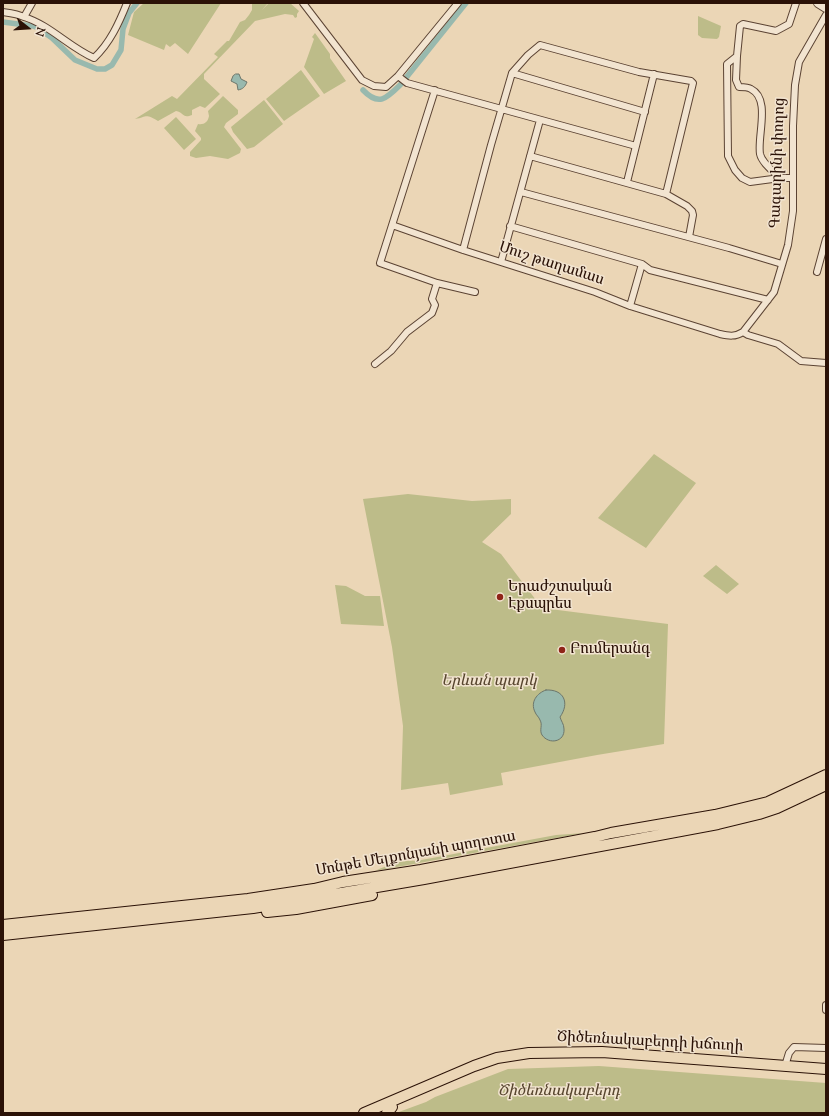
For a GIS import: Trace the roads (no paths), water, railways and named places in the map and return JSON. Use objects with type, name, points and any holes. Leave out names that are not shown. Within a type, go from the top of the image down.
[{"type":"main road","name":"Մոնթե Մելքոնյանի պողոտա","points":[[3,925],[248,899],[314,889],[343,882],[596,842],[660,836],[717,820],[768,802],[826,775]]},
{"type":"main road","name":"Մոնթե Մելքոնյանի պողոտա","points":[[3,935],[253,908],[596,842],[611,833],[759,814],[796,801],[826,785]]},
{"type":"main road","points":[[3,941],[192,922],[296,909],[636,845],[660,836]]},
{"type":"main road","name":"Ծիծեռնակաբերդի խճուղի","points":[[364,1113],[474,1066],[497,1058],[529,1053],[602,1052],[826,1069]]},
{"type":"main road","name":"Ծիծեռնակաբերդի խճուղի","points":[[378,1113],[390,1110],[498,1063],[534,1059],[600,1057],[826,1074]]},
{"type":"street","points":[[24,16],[32,3]]},
{"type":"street","points":[[3,12],[24,16],[42,25],[94,58],[102,50],[117,26],[127,3]]},
{"type":"street","points":[[303,3],[362,80],[374,86],[386,86],[398,76],[458,3]]},
{"type":"street","points":[[780,178],[764,162],[760,155],[760,130],[763,111],[759,96],[751,89],[738,86],[736,80],[736,56],[740,26],[743,24],[776,31],[789,24],[796,3]]},
{"type":"street","points":[[818,3],[826,8]]},
{"type":"street","name":"Գագարինի փողոց","points":[[743,332],[774,292],[788,245],[793,211],[793,126],[798,62],[826,15]]},
{"type":"street","points":[[463,250],[501,109],[512,74],[528,55],[540,45],[639,72],[691,81],[693,83],[666,194]]},
{"type":"street","points":[[736,56],[727,64],[728,156],[734,170],[742,178],[750,182],[780,178],[793,178]]},
{"type":"street","points":[[512,74],[646,112]]},
{"type":"street","points":[[626,182],[646,112],[654,74]]},
{"type":"street","points":[[398,76],[407,83],[636,146]]},
{"type":"street","points":[[435,90],[380,263],[437,283],[475,292]]},
{"type":"street","points":[[501,262],[540,120]]},
{"type":"street","points":[[530,156],[666,194],[687,206],[692,211],[694,215],[689,237]]},
{"type":"street","points":[[521,192],[689,237],[782,264]]},
{"type":"street","name":"Մուշ թաղամաս","points":[[392,225],[463,250],[595,292],[630,306],[725,335],[738,336],[743,332]]},
{"type":"street","name":"Մուշ թաղամաս","points":[[510,226],[642,264],[650,270],[768,300]]},
{"type":"street","points":[[817,272],[826,239]]},
{"type":"street","points":[[630,306],[642,264]]},
{"type":"street","points":[[375,364],[392,351],[407,332],[432,313],[435,305],[432,299],[437,283]]},
{"type":"street","points":[[743,332],[748,335],[778,344],[801,361],[826,363]]},
{"type":"street","points":[[826,1005],[826,1010]]},
{"type":"street","points":[[785,1066],[789,1053],[794,1047],[826,1048]]},
{"type":"water","points":[[239,74],[241,79],[247,82],[244,88],[238,90],[237,84],[231,81],[233,76]]},
{"type":"water","points":[[546,690],[552,690],[561,694],[565,702],[565,707],[560,717],[564,726],[564,733],[562,737],[556,741],[549,740],[542,735],[541,722],[535,713],[533,705],[535,698]]},
{"type":"waterway","points":[[3,22],[38,28],[52,38],[75,60],[97,69],[105,69],[112,65],[121,50],[123,29],[129,13],[137,3]]},
{"type":"waterway","points":[[363,90],[374,98],[383,99],[387,97],[401,84],[466,3]]},
{"type":"place","name":"Երաժշտական Էքսպրես","points":[[500,597]]},
{"type":"place","name":"Բումերանգ","points":[[562,650]]},
{"type":"park label","name":"Երևան պարկ","points":[[489,682]]},
{"type":"park label","name":"Ծիծեռնակաբերդ","points":[[559,1092]]}]
